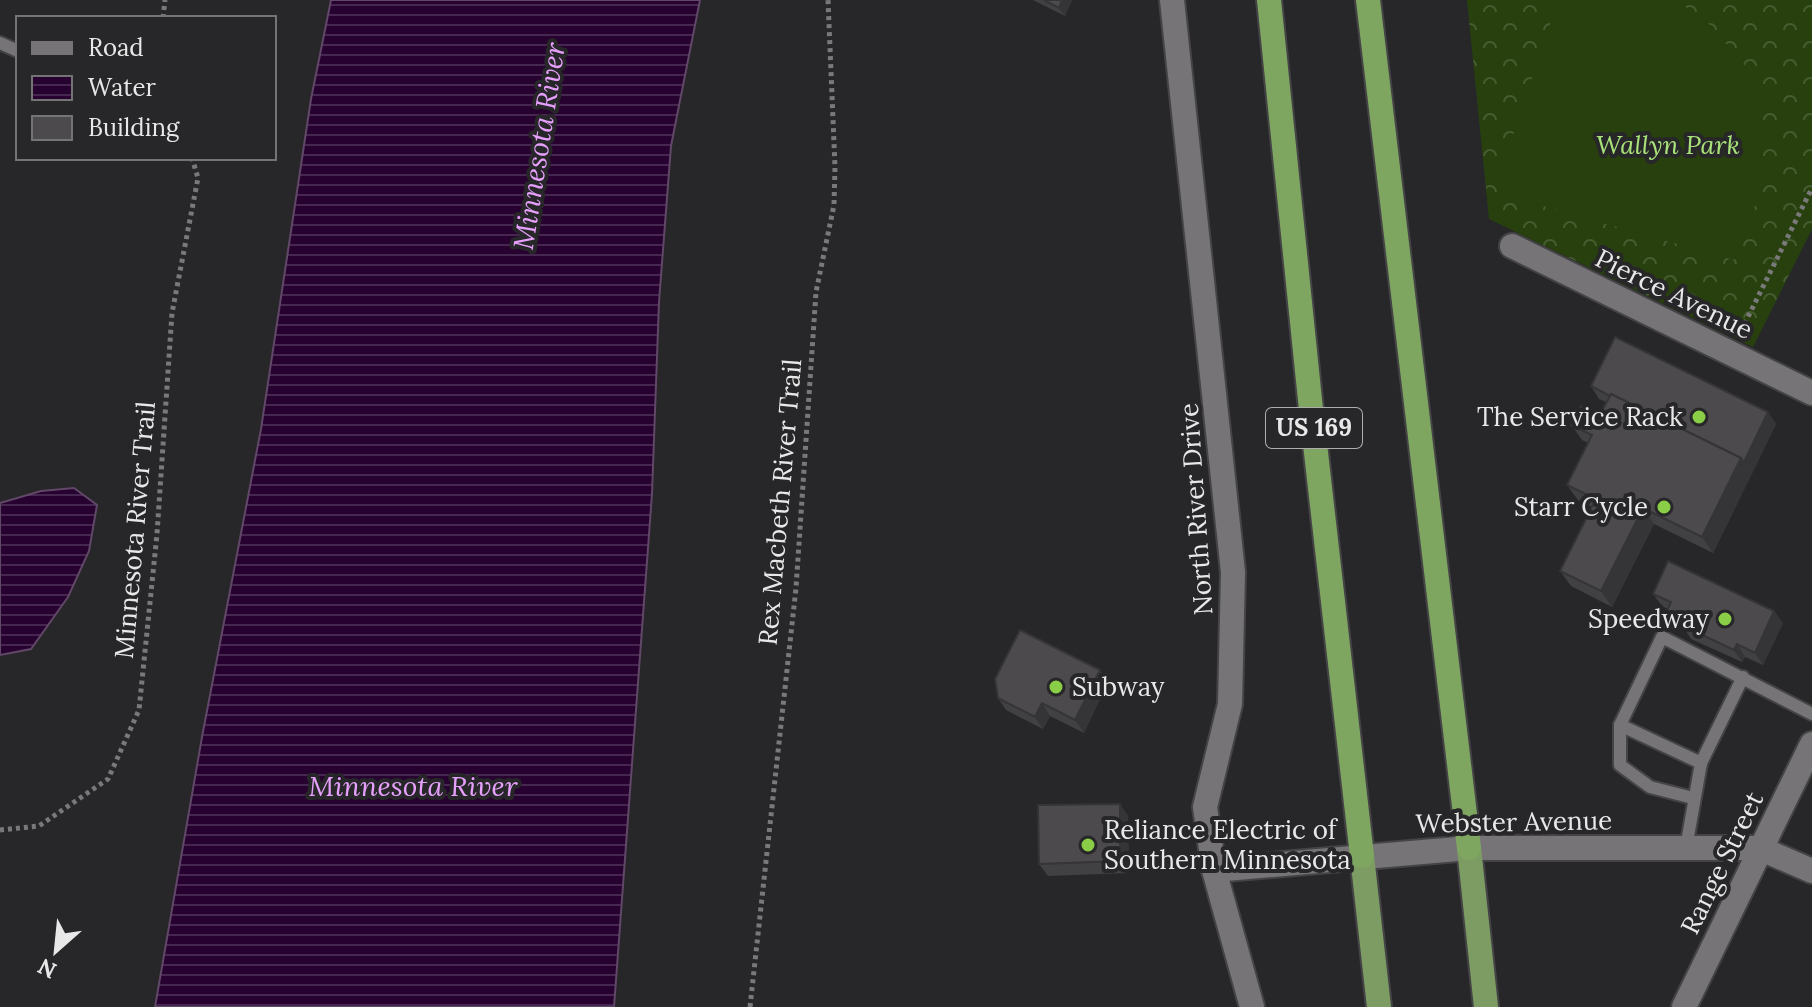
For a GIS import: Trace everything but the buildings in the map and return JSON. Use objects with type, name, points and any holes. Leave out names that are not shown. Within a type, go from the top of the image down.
[{"type":"highway","name":"US 169","points":[[1269,0],[1310,400],[1379,1007]]},
{"type":"highway","points":[[1368,0],[1486,1007]]},
{"type":"street","name":"North River Drive","points":[[1172,0],[1233,572],[1230,704],[1205,807],[1214,870],[1252,1007]]},
{"type":"street","name":"Pierce Avenue","points":[[1512,246],[1812,393]]},
{"type":"street","name":"Range Street","points":[[1684,1007],[1812,744]]},
{"type":"street","name":"Webster Avenue","points":[[1214,870],[1469,848],[1759,848],[1812,871]]},
{"type":"lane","points":[[1693,798],[1650,787],[1620,765],[1620,725],[1646,685],[1662,637],[1812,714]]},
{"type":"lane","points":[[1686,848],[1701,763],[1716,718],[1743,677]]},
{"type":"lane","points":[[1620,725],[1701,763]]},
{"type":"path","name":"Rex Macbeth River Trail","points":[[750,1007],[796,588],[816,292],[834,205],[828,0]]},
{"type":"path","name":"Minnesota River Trail","points":[[0,830],[39,826],[108,779],[139,710],[157,534],[172,313],[198,178],[193,160]]},
{"type":"path","points":[[1731,353],[1812,188]]},
{"type":"green space","name":"Wallyn Park","points":[[1467,0],[1812,0],[1812,229],[1753,347],[1489,219]]},
{"type":"green space","points":[[1558,0],[1676,0],[1708,23],[1746,67],[1758,97],[1762,128],[1761,163],[1757,199],[1734,260],[1512,197],[1500,174]]},
{"type":"water","name":"Minnesota River","points":[[331,0],[700,0],[671,146],[659,302],[652,494],[614,1007],[155,1007],[202,737],[261,429],[311,99]]},
{"type":"water","points":[[74,488],[97,505],[89,551],[68,597],[31,649],[0,655],[0,503],[41,491]]},
{"type":"place","name":"The Service Rack","points":[[1699,417]]},
{"type":"place","name":"Starr Cycle","points":[[1664,507]]},
{"type":"place","name":"Speedway","points":[[1725,619]]},
{"type":"place","name":"Subway","points":[[1056,687]]},
{"type":"place","name":"Reliance Electric of Southern Minnesota","points":[[1088,845]]}]
